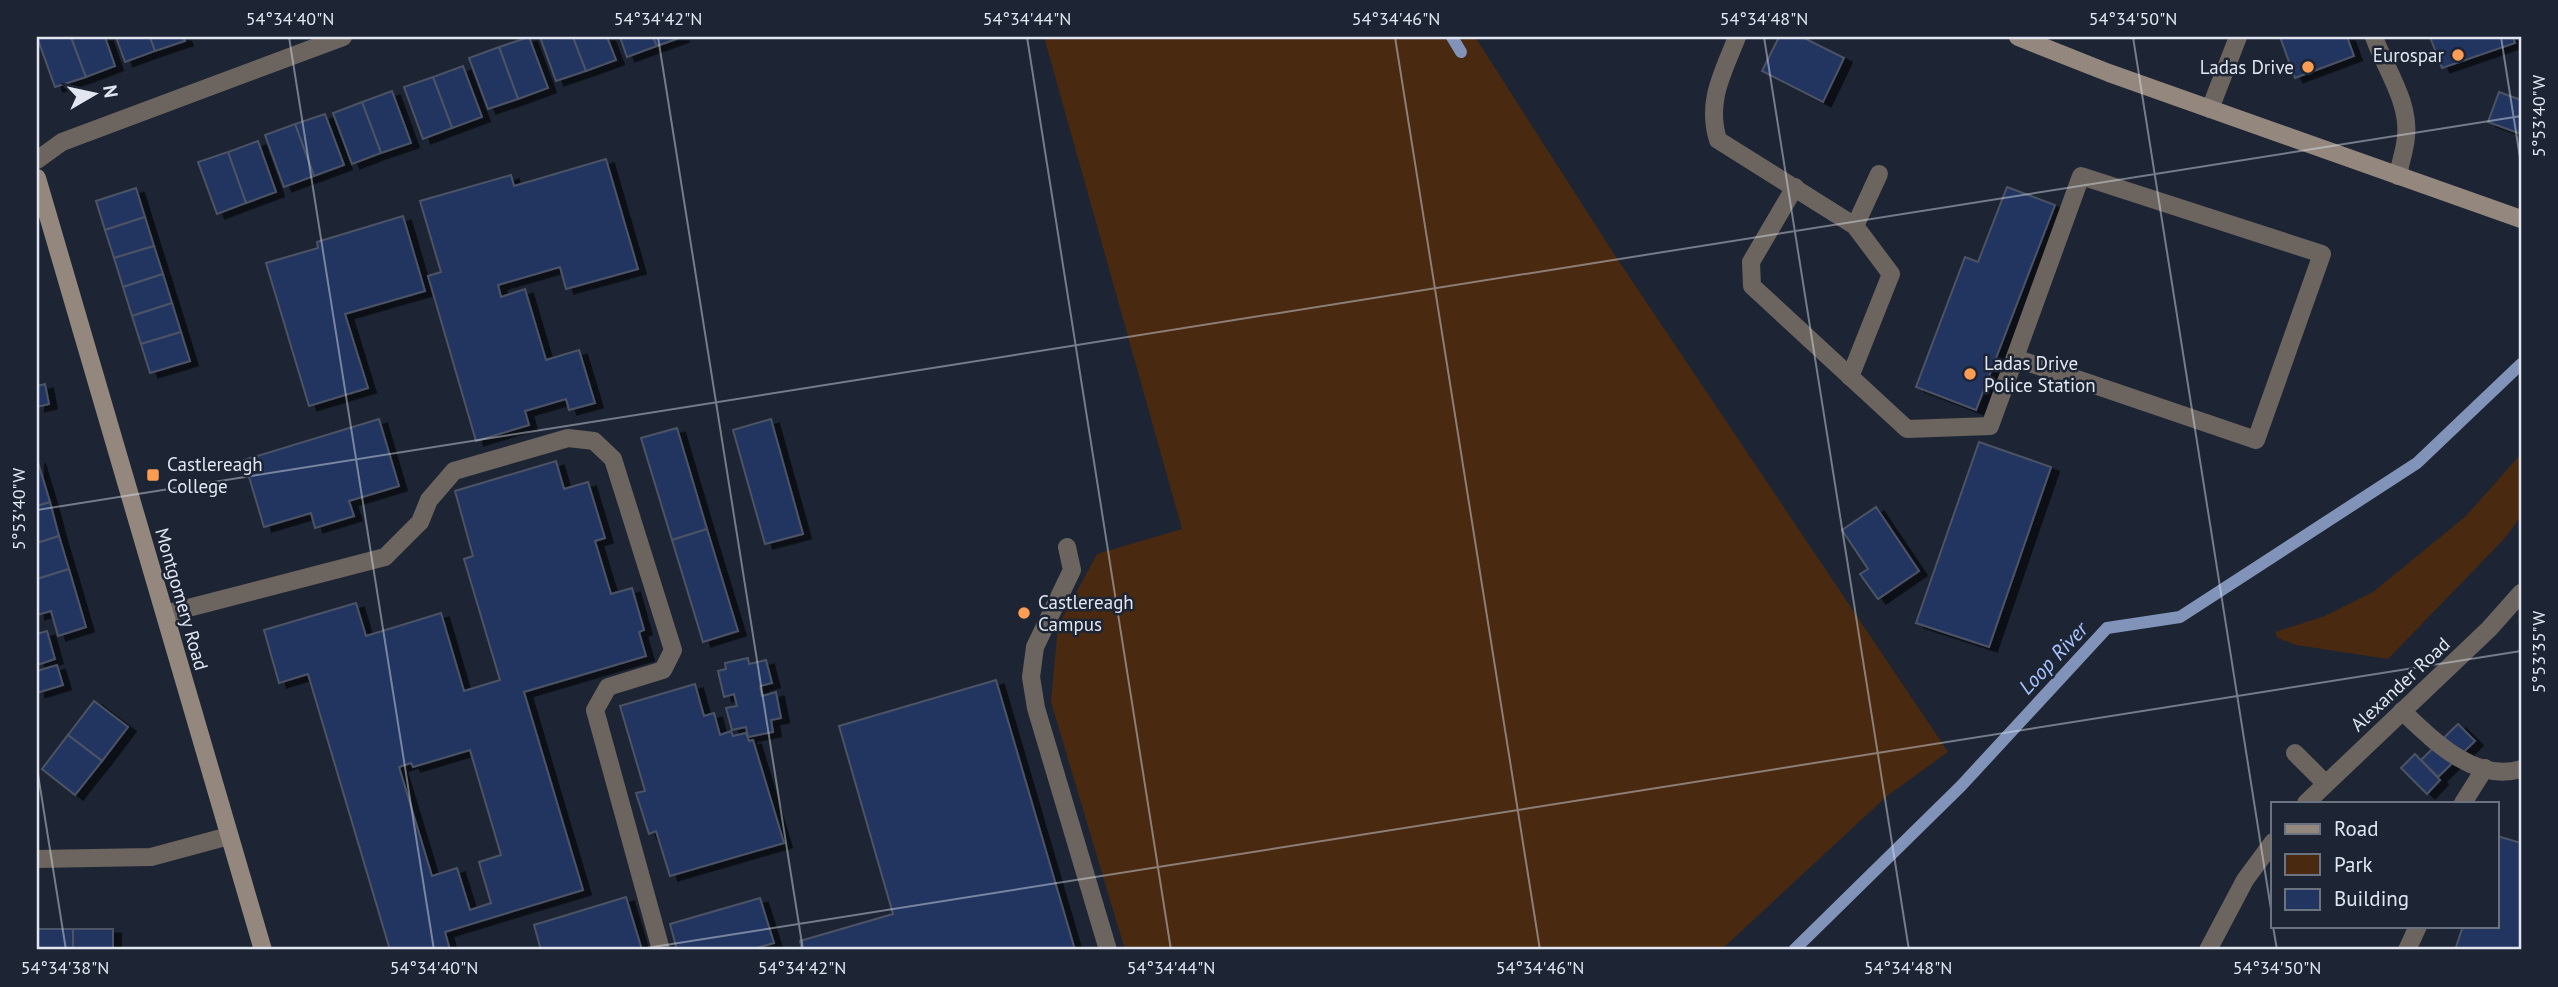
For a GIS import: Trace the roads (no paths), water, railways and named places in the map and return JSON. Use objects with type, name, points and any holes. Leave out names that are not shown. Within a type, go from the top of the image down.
[{"type":"street","points":[[37,160],[62,142],[342,37]]},
{"type":"street","points":[[1737,37],[1717,90],[1711,119],[1718,140],[1855,226],[1891,274],[1850,377]]},
{"type":"street","points":[[2018,37],[2210,109],[2521,219]]},
{"type":"street","points":[[2210,109],[2238,37]]},
{"type":"street","points":[[2374,37],[2401,99],[2406,129],[2398,176]]},
{"type":"street","points":[[1855,226],[1879,174]]},
{"type":"street","points":[[1795,187],[1751,262],[1752,286],[1907,429],[1990,426],[2081,176],[2322,254],[2256,440],[2015,358]]},
{"type":"street","name":"Montgomery Road","points":[[37,178],[263,950]]},
{"type":"street","points":[[165,614],[385,557],[420,522],[429,500],[454,471],[568,438],[594,441],[613,459],[673,650],[663,670],[608,687],[595,710],[661,950]]},
{"type":"street","points":[[1067,547],[1072,570],[1035,647],[1031,677],[1035,708],[1108,950]]},
{"type":"street","name":"Alexander Road","points":[[2307,802],[2489,629],[2521,593]]},
{"type":"street","points":[[2402,711],[2446,751],[2504,775],[2521,769]]},
{"type":"street","points":[[2295,753],[2325,783]]},
{"type":"street","points":[[2464,802],[2485,768]]},
{"type":"street","points":[[37,859],[152,857],[229,836]]},
{"type":"street","points":[[2207,950],[2245,880],[2271,845]]},
{"type":"street","points":[[2407,950],[2417,928]]},
{"type":"waterway","points":[[1452,37],[1461,52]]},
{"type":"waterway","name":"Loop River","points":[[1794,950],[1961,786],[2107,628],[2180,617],[2417,463],[2521,364]]},
{"type":"place","name":"Eurospar","points":[[2458,55]]},
{"type":"place","name":"Ladas Drive","points":[[2308,67]]},
{"type":"place","name":"Ladas Drive Police Station","points":[[1970,374]]},
{"type":"place","name":"Castlereagh College","points":[[153,475]]},
{"type":"place","name":"Castlereagh Campus","points":[[1024,613]]}]
